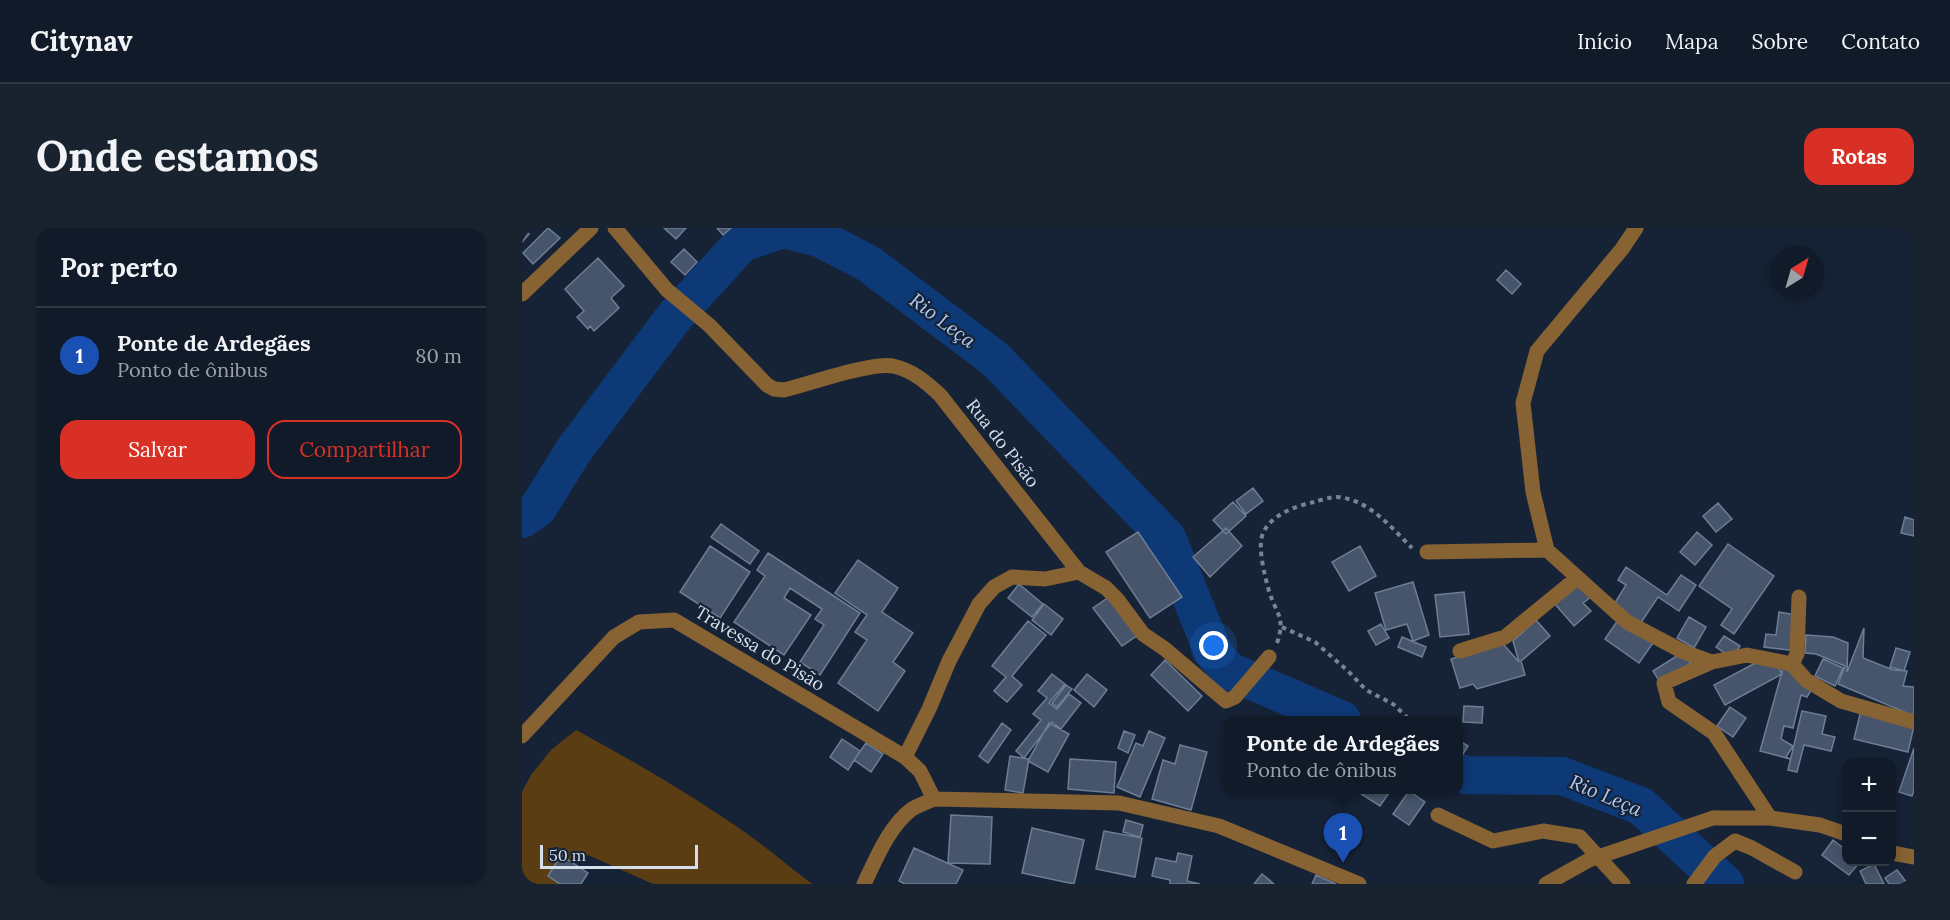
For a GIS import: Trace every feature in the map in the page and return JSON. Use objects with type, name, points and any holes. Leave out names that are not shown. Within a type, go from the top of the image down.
[{"type":"street","points":[[522,294],[591,228]]},
{"type":"street","name":"Rua do Pisão","points":[[615,228],[667,290],[709,325],[767,385],[774,389],[784,390],[874,367],[892,366],[908,371],[924,381],[940,395],[1079,573]]},
{"type":"street","points":[[1636,228],[1622,249],[1537,351],[1523,403],[1533,492],[1547,550],[1627,622],[1684,652],[1713,662]]},
{"type":"street","points":[[1427,552],[1547,550]]},
{"type":"street","points":[[934,799],[920,771],[905,757],[969,620],[994,587],[1012,577],[1045,579],[1079,573],[1106,588],[1143,634],[1165,649],[1226,701],[1235,697],[1269,657]]},
{"type":"street","points":[[1460,651],[1505,637],[1577,578]]},
{"type":"street","points":[[1792,664],[1797,654],[1799,597]]},
{"type":"street","name":"Travessa do Pisão","points":[[522,736],[614,637],[639,622],[674,620],[905,757]]},
{"type":"street","points":[[1770,818],[1714,733],[1670,702],[1664,683],[1713,662],[1747,655],[1792,664],[1806,680],[1841,700],[1914,722]]},
{"type":"street","points":[[864,884],[890,834],[901,819],[914,808],[934,799],[1119,803],[1219,826],[1359,884]]},
{"type":"street","points":[[1438,815],[1493,841],[1543,831],[1580,837],[1623,884]]},
{"type":"street","points":[[1546,884],[1589,860],[1713,818],[1770,818],[1820,825],[1842,833]]},
{"type":"street","points":[[1694,884],[1715,856],[1735,841],[1796,872]]},
{"type":"street","points":[[1896,854],[1914,857]]},
{"type":"path","points":[[1269,657],[1282,627],[1278,610],[1270,593],[1261,547],[1262,535],[1278,515],[1302,505],[1336,497],[1362,504],[1389,525],[1415,551],[1427,552]]},
{"type":"path","points":[[1282,627],[1315,642],[1366,690],[1393,704],[1406,716]]},
{"type":"shaded area","points":[[576,730],[644,768],[710,809],[753,838],[812,884],[653,884],[588,855],[569,863],[560,884],[522,884],[522,792],[531,775],[551,750]]},
{"type":"building","points":[[522,228],[529,234],[522,242]]},
{"type":"building","points":[[548,228],[560,238],[533,264],[523,253]]},
{"type":"building","points":[[664,228],[686,228],[676,239]]},
{"type":"building","points":[[717,228],[731,228],[723,235]]},
{"type":"building","points":[[684,249],[697,262],[685,275],[671,262]]},
{"type":"building","points":[[598,258],[624,286],[611,298],[619,308],[594,331],[590,326],[588,329],[577,317],[584,311],[565,289]]},
{"type":"building","points":[[1506,270],[1521,284],[1512,294],[1497,280]]},
{"type":"building","points":[[1253,488],[1263,501],[1246,514],[1236,501]]},
{"type":"building","points":[[1233,502],[1246,516],[1226,534],[1213,520]]},
{"type":"building","points":[[1718,503],[1732,519],[1716,532],[1703,516]]},
{"type":"building","points":[[1905,517],[1914,520],[1914,536],[1901,533]]},
{"type":"building","points":[[721,524],[759,551],[750,564],[711,537]]},
{"type":"building","points":[[1226,528],[1242,546],[1210,577],[1193,557]]},
{"type":"building","points":[[1138,532],[1182,597],[1150,618],[1106,552]]},
{"type":"building","points":[[1697,532],[1712,545],[1695,565],[1680,552]]},
{"type":"building","points":[[1728,544],[1774,576],[1734,634],[1721,625],[1732,609],[1699,586]]},
{"type":"building","points":[[710,546],[750,572],[720,618],[680,592]]},
{"type":"building","points":[[1360,546],[1376,576],[1349,591],[1332,562]]},
{"type":"building","points":[[768,553],[860,613],[820,675],[800,662],[824,625],[815,619],[822,609],[790,588],[784,598],[811,615],[784,655],[734,622],[765,576],[757,570]]},
{"type":"building","points":[[858,560],[898,588],[882,612],[913,633],[893,662],[905,671],[878,711],[838,683],[867,640],[855,632],[867,615],[835,593]]},
{"type":"building","points":[[1626,567],[1667,595],[1681,575],[1696,585],[1679,611],[1658,597],[1640,624],[1613,606],[1626,585],[1618,580]]},
{"type":"building","points":[[1413,582],[1429,635],[1413,641],[1407,624],[1386,630],[1375,593]]},
{"type":"building","points":[[1579,583],[1591,597],[1583,603],[1591,611],[1574,626],[1555,604]]},
{"type":"building","points":[[1019,584],[1043,604],[1032,617],[1008,598]]},
{"type":"building","points":[[1464,592],[1469,634],[1440,637],[1435,595]]},
{"type":"building","points":[[1109,597],[1138,635],[1122,646],[1093,608]]},
{"type":"building","points":[[1044,604],[1063,619],[1051,635],[1032,620]]},
{"type":"building","points":[[1779,612],[1802,616],[1797,651],[1764,647],[1766,634],[1776,635]]},
{"type":"building","points":[[1689,617],[1706,627],[1694,648],[1677,638]]},
{"type":"building","points":[[1536,620],[1550,636],[1521,661],[1525,675],[1477,689],[1473,684],[1460,688],[1451,659],[1503,644],[1519,662],[1513,641]]},
{"type":"building","points":[[1618,620],[1653,643],[1639,663],[1605,639]]},
{"type":"building","points":[[1028,621],[1046,635],[1012,676],[1022,685],[1007,702],[994,691],[1006,677],[992,666]]},
{"type":"building","points":[[1381,624],[1389,638],[1376,645],[1368,631]]},
{"type":"building","points":[[1864,628],[1863,658],[1893,670],[1907,671],[1903,686],[1914,687],[1914,716],[1838,684],[1845,666],[1816,654],[1805,653],[1806,635],[1833,637],[1848,643],[1847,672]]},
{"type":"building","points":[[1724,636],[1740,646],[1732,658],[1716,647]]},
{"type":"building","points":[[1402,637],[1426,647],[1422,657],[1398,647]]},
{"type":"building","points":[[1896,648],[1910,652],[1904,671],[1890,667]]},
{"type":"building","points":[[1683,652],[1691,663],[1660,682],[1653,671]]},
{"type":"building","points":[[1772,654],[1782,674],[1725,705],[1714,685]]},
{"type":"building","points":[[1823,659],[1843,668],[1835,686],[1815,676]]},
{"type":"building","points":[[1165,660],[1202,696],[1188,711],[1151,675]]},
{"type":"building","points":[[1783,668],[1815,683],[1807,697],[1801,695],[1793,728],[1784,726],[1781,739],[1793,746],[1786,757],[1790,759],[1760,751]]},
{"type":"building","points":[[1052,674],[1065,684],[1049,703],[1057,709],[1069,694],[1081,703],[1061,729],[1052,722],[1024,758],[1016,751],[1041,720],[1033,714],[1047,698],[1038,691]]},
{"type":"building","points":[[1087,674],[1107,690],[1094,707],[1074,690]]},
{"type":"building","points":[[1066,685],[1072,689],[1057,707],[1052,703]]},
{"type":"building","points":[[1464,706],[1483,707],[1482,723],[1463,722]]},
{"type":"building","points":[[1730,707],[1746,718],[1733,737],[1717,726]]},
{"type":"building","points":[[1861,710],[1914,726],[1908,752],[1854,739]]},
{"type":"building","points":[[1802,711],[1826,716],[1822,734],[1835,737],[1831,751],[1804,745],[1797,772],[1788,770]]},
{"type":"building","points":[[1002,723],[1011,730],[988,763],[979,756]]},
{"type":"building","points":[[1049,723],[1069,734],[1048,772],[1028,761]]},
{"type":"building","points":[[1124,731],[1135,735],[1128,753],[1118,748]]},
{"type":"building","points":[[1149,731],[1165,738],[1140,797],[1117,787],[1136,743],[1143,746]]},
{"type":"building","points":[[842,739],[860,751],[848,770],[830,757]]},
{"type":"building","points":[[866,743],[883,754],[871,772],[854,760]]},
{"type":"building","points":[[1463,743],[1468,746],[1463,754]]},
{"type":"building","points":[[1180,745],[1207,752],[1191,810],[1152,799],[1163,760],[1175,764]]},
{"type":"building","points":[[1914,748],[1914,790],[1912,796],[1899,792]]},
{"type":"building","points":[[1010,756],[1029,759],[1023,793],[1005,790]]},
{"type":"building","points":[[1070,759],[1116,762],[1114,793],[1068,789]]},
{"type":"building","points":[[1361,794],[1388,794],[1380,806]]},
{"type":"building","points":[[1407,794],[1413,794],[1425,802],[1409,825],[1393,814]]},
{"type":"building","points":[[951,815],[992,817],[990,864],[948,863]]},
{"type":"building","points":[[1126,820],[1143,825],[1140,837],[1123,832]]},
{"type":"building","points":[[1032,828],[1084,840],[1074,884],[1022,873]]},
{"type":"building","points":[[1104,831],[1142,838],[1135,877],[1096,869]]},
{"type":"building","points":[[1833,840],[1842,847],[1842,866],[1857,866],[1849,875],[1822,855]]},
{"type":"building","points":[[914,848],[963,870],[956,884],[905,884],[899,881]]},
{"type":"building","points":[[1178,853],[1192,856],[1187,881],[1200,884],[1170,884],[1170,880],[1152,876],[1156,858],[1176,862]]},
{"type":"building","points":[[561,855],[588,873],[581,884],[560,884],[548,876]]},
{"type":"building","points":[[1875,866],[1884,884],[1866,884],[1860,871]]},
{"type":"building","points":[[1897,870],[1906,884],[1889,884],[1885,878]]},
{"type":"building","points":[[1262,874],[1274,884],[1254,884]]},
{"type":"building","points":[[1316,875],[1336,884],[1312,884]]},
{"type":"waterway","name":"Rio Leça","points":[[522,519],[538,508],[574,450],[675,316],[742,243],[783,229],[819,238],[869,264],[995,359],[1167,538],[1214,654],[1229,671],[1333,716]]},
{"type":"waterway","name":"Rio Leça","points":[[1463,774],[1562,776],[1641,806],[1725,884]]},
{"type":"place","name":"Ponte de Ardegães","points":[[1343,863]]}]
